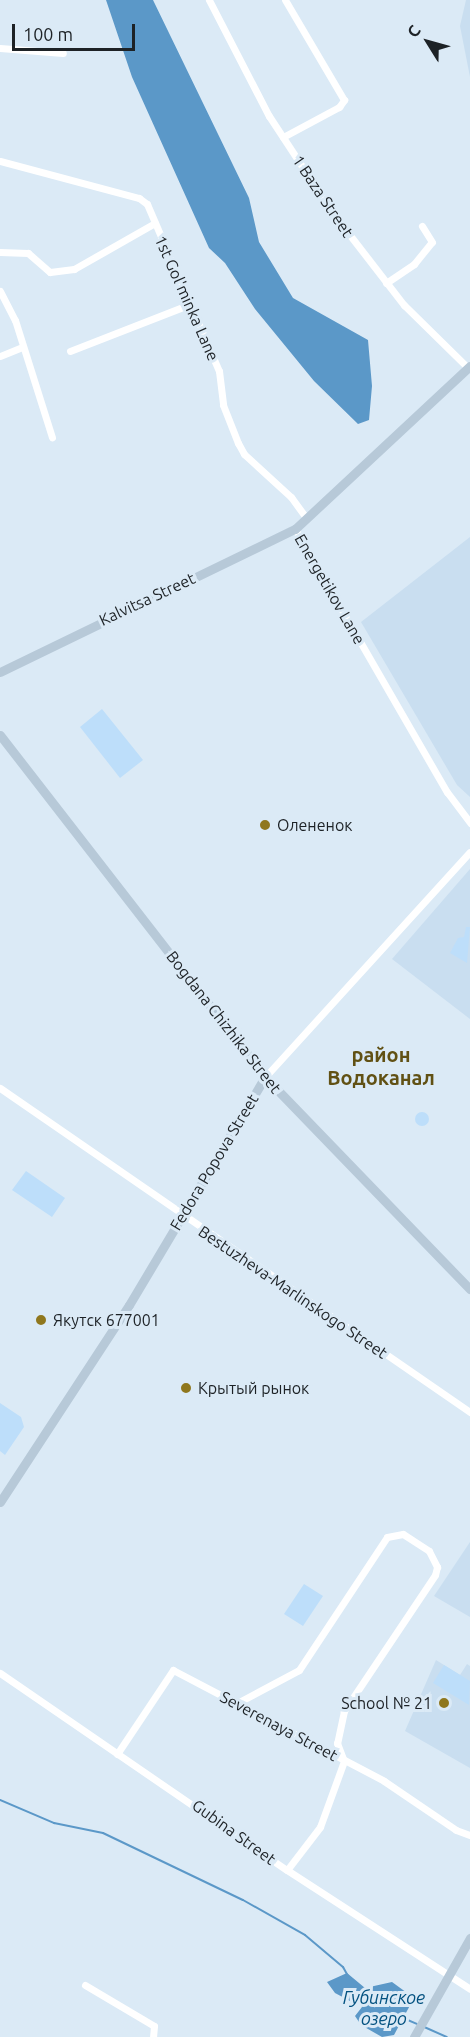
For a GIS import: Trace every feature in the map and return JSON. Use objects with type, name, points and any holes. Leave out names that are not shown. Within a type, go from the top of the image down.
[{"type":"street","name":"1 Baza Street","points":[[209,0],[283,137],[332,212],[386,284],[469,367]]},
{"type":"street","points":[[283,137],[339,106],[344,100],[285,0]]},
{"type":"street","points":[[0,48],[63,53]]},
{"type":"street","name":"1st Gol'minka Lane","points":[[0,161],[139,198],[147,204],[188,305],[219,371],[223,405],[244,454],[291,497],[306,518]]},
{"type":"street","points":[[0,252],[28,253],[50,272],[74,269],[155,223]]},
{"type":"street","points":[[386,284],[414,264],[432,242],[422,226]]},
{"type":"street","points":[[0,291],[13,314],[52,437]]},
{"type":"street","points":[[70,351],[188,305]]},
{"type":"street","points":[[0,356],[22,346]]},
{"type":"street","name":"Energetikov Lane","points":[[469,367],[295,529],[447,792],[470,823]]},
{"type":"street","name":"Kalvitsa Street","points":[[0,672],[295,529]]},
{"type":"street","name":"Bogdana Chizhika Street","points":[[0,735],[265,1077],[470,1289]]},
{"type":"street","name":"Fedora Popova Street","points":[[0,1502],[182,1216],[265,1077],[470,852]]},
{"type":"street","name":"Bestuzheva-Marlinskogo Street","points":[[0,1088],[182,1216],[470,1412]]},
{"type":"street","points":[[237,1703],[299,1670],[384,1540],[395,1534],[406,1536],[434,1557],[435,1575],[344,1711],[337,1743],[344,1761],[320,1827],[287,1870]]},
{"type":"street","name":"Severenaya Street","points":[[117,1754],[173,1670],[396,1787],[456,1830],[470,1835]]},
{"type":"street","name":"Gubina Street","points":[[0,1672],[117,1754],[191,1801],[287,1870],[470,1989]]},
{"type":"street","points":[[414,2037],[470,1938]]},
{"type":"street","points":[[85,1986],[154,2026],[153,2037]]},
{"type":"shaded area","points":[[466,0],[470,0],[470,77],[460,26]]},
{"type":"shaded area","points":[[470,537],[470,797],[457,785],[361,622]]},
{"type":"shaded area","points":[[102,709],[143,760],[120,778],[80,727]]},
{"type":"shaded area","points":[[470,869],[470,1019],[392,959]]},
{"type":"shaded area","points":[[466,927],[470,927],[467,963],[450,953],[458,938],[464,937]]},
{"type":"shaded area","points":[[422,1112],[427,1114],[429,1119],[427,1124],[422,1126],[417,1124],[415,1119],[417,1114]]},
{"type":"shaded area","points":[[26,1171],[65,1198],[52,1217],[12,1190]]},
{"type":"shaded area","points":[[0,1403],[21,1417],[24,1427],[5,1455],[0,1451]]},
{"type":"shaded area","points":[[470,1542],[470,1617],[434,1596]]},
{"type":"shaded area","points":[[304,1584],[323,1596],[303,1626],[284,1614]]},
{"type":"shaded area","name":"School № 21","points":[[436,1660],[460,1675],[467,1664],[470,1666],[470,1768],[405,1731]]},
{"type":"shaded area","points":[[444,1665],[470,1681],[469,1705],[433,1683]]},
{"type":"water","points":[[106,0],[153,0],[249,198],[259,242],[293,298],[368,340],[372,386],[369,420],[358,424],[314,381],[255,309],[225,263],[209,248],[132,77]]},
{"type":"water","name":"Губинское озеро","points":[[347,1973],[365,1988],[392,1982],[414,1998],[394,2035],[382,2037],[361,2025],[355,2016],[362,2007],[359,1999],[350,2001],[335,1993],[327,1982]]},
{"type":"waterway","points":[[0,1800],[54,1823],[103,1833],[243,1900],[305,1935],[343,1967],[348,1976]]},
{"type":"waterway","points":[[403,2018],[417,2024]]},
{"type":"waterway","points":[[422,2026],[447,2037]]},
{"type":"place","name":"Олененок","points":[[265,825]]},
{"type":"place","name":"Якутск 677001","points":[[41,1320]]},
{"type":"place","name":"Крытый рынок","points":[[186,1388]]},
{"type":"place","name":"School № 21","points":[[444,1703]]},
{"type":"district","name":"район Водоканал","points":[[381,1066]]}]
